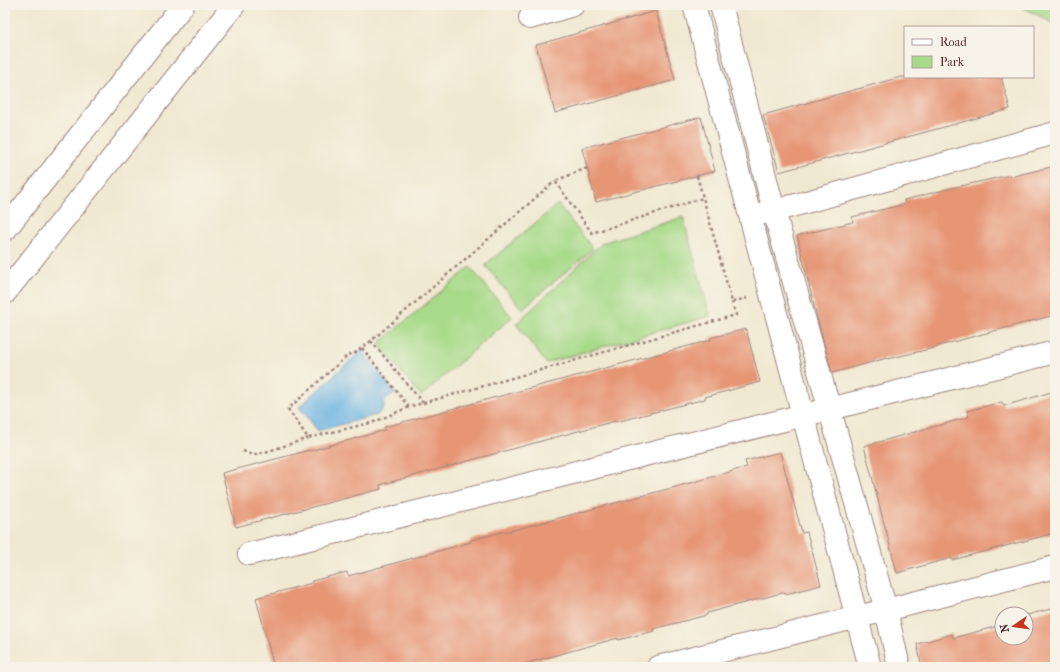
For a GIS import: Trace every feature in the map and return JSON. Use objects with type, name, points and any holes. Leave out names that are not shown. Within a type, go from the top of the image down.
[{"type":"street","points":[[5,230],[184,5]]},
{"type":"street","points":[[5,293],[234,5]]},
{"type":"street","points":[[530,18],[573,5]]},
{"type":"street","points":[[694,5],[870,667]]},
{"type":"street","points":[[722,5],[774,212],[886,610],[898,667]]},
{"type":"street","points":[[750,216],[774,212],[1055,133]]},
{"type":"street","points":[[249,554],[1055,352]]},
{"type":"street","points":[[658,667],[1055,567]]},
{"type":"path","points":[[308,438],[288,409],[348,355],[355,353],[371,341],[555,181],[587,168]]},
{"type":"path","points":[[243,451],[252,455],[270,451],[308,438],[374,422],[409,407],[736,315],[697,176]]},
{"type":"path","points":[[555,181],[592,233],[703,198]]},
{"type":"path","points":[[732,302],[771,291]]},
{"type":"path","points":[[371,341],[423,403]]},
{"type":"path","points":[[362,348],[409,407]]},
{"type":"green space","points":[[1018,5],[1055,5],[1055,24]]},
{"type":"green space","points":[[558,204],[593,249],[522,309],[485,265]]},
{"type":"green space","points":[[683,217],[710,316],[546,363],[516,324],[602,243]]},
{"type":"green space","points":[[470,267],[512,317],[421,396],[378,344]]},
{"type":"water","points":[[362,350],[396,393],[384,401],[383,409],[377,415],[318,431],[299,407]]},
{"type":"building","points":[[656,11],[675,80],[555,113],[536,45]]},
{"type":"building","points":[[901,77],[1001,78],[1010,109],[779,172],[763,115]]},
{"type":"building","points":[[701,117],[715,171],[596,202],[582,148]]},
{"type":"building","points":[[1055,166],[1055,315],[938,347],[887,358],[832,373],[797,236],[853,222],[852,217],[905,204],[904,200],[956,187],[1010,175],[1010,177]]},
{"type":"building","points":[[746,329],[760,382],[705,397],[705,399],[616,422],[615,421],[380,485],[381,489],[236,527],[222,473],[310,451],[385,430],[384,427],[711,340],[710,338]]},
{"type":"building","points":[[1055,391],[1055,533],[952,560],[951,558],[897,573],[864,446],[969,417],[967,411],[1002,402],[1004,406]]},
{"type":"building","points":[[780,452],[802,533],[807,532],[821,585],[786,594],[785,592],[653,629],[654,631],[618,640],[618,638],[513,667],[274,667],[256,598],[347,572],[348,576],[471,542],[471,540],[694,482],[747,467],[745,461]]},
{"type":"building","points":[[1055,608],[1055,667],[922,667],[917,644],[952,634],[953,638],[994,627],[994,646],[1034,646],[1034,613]]}]
